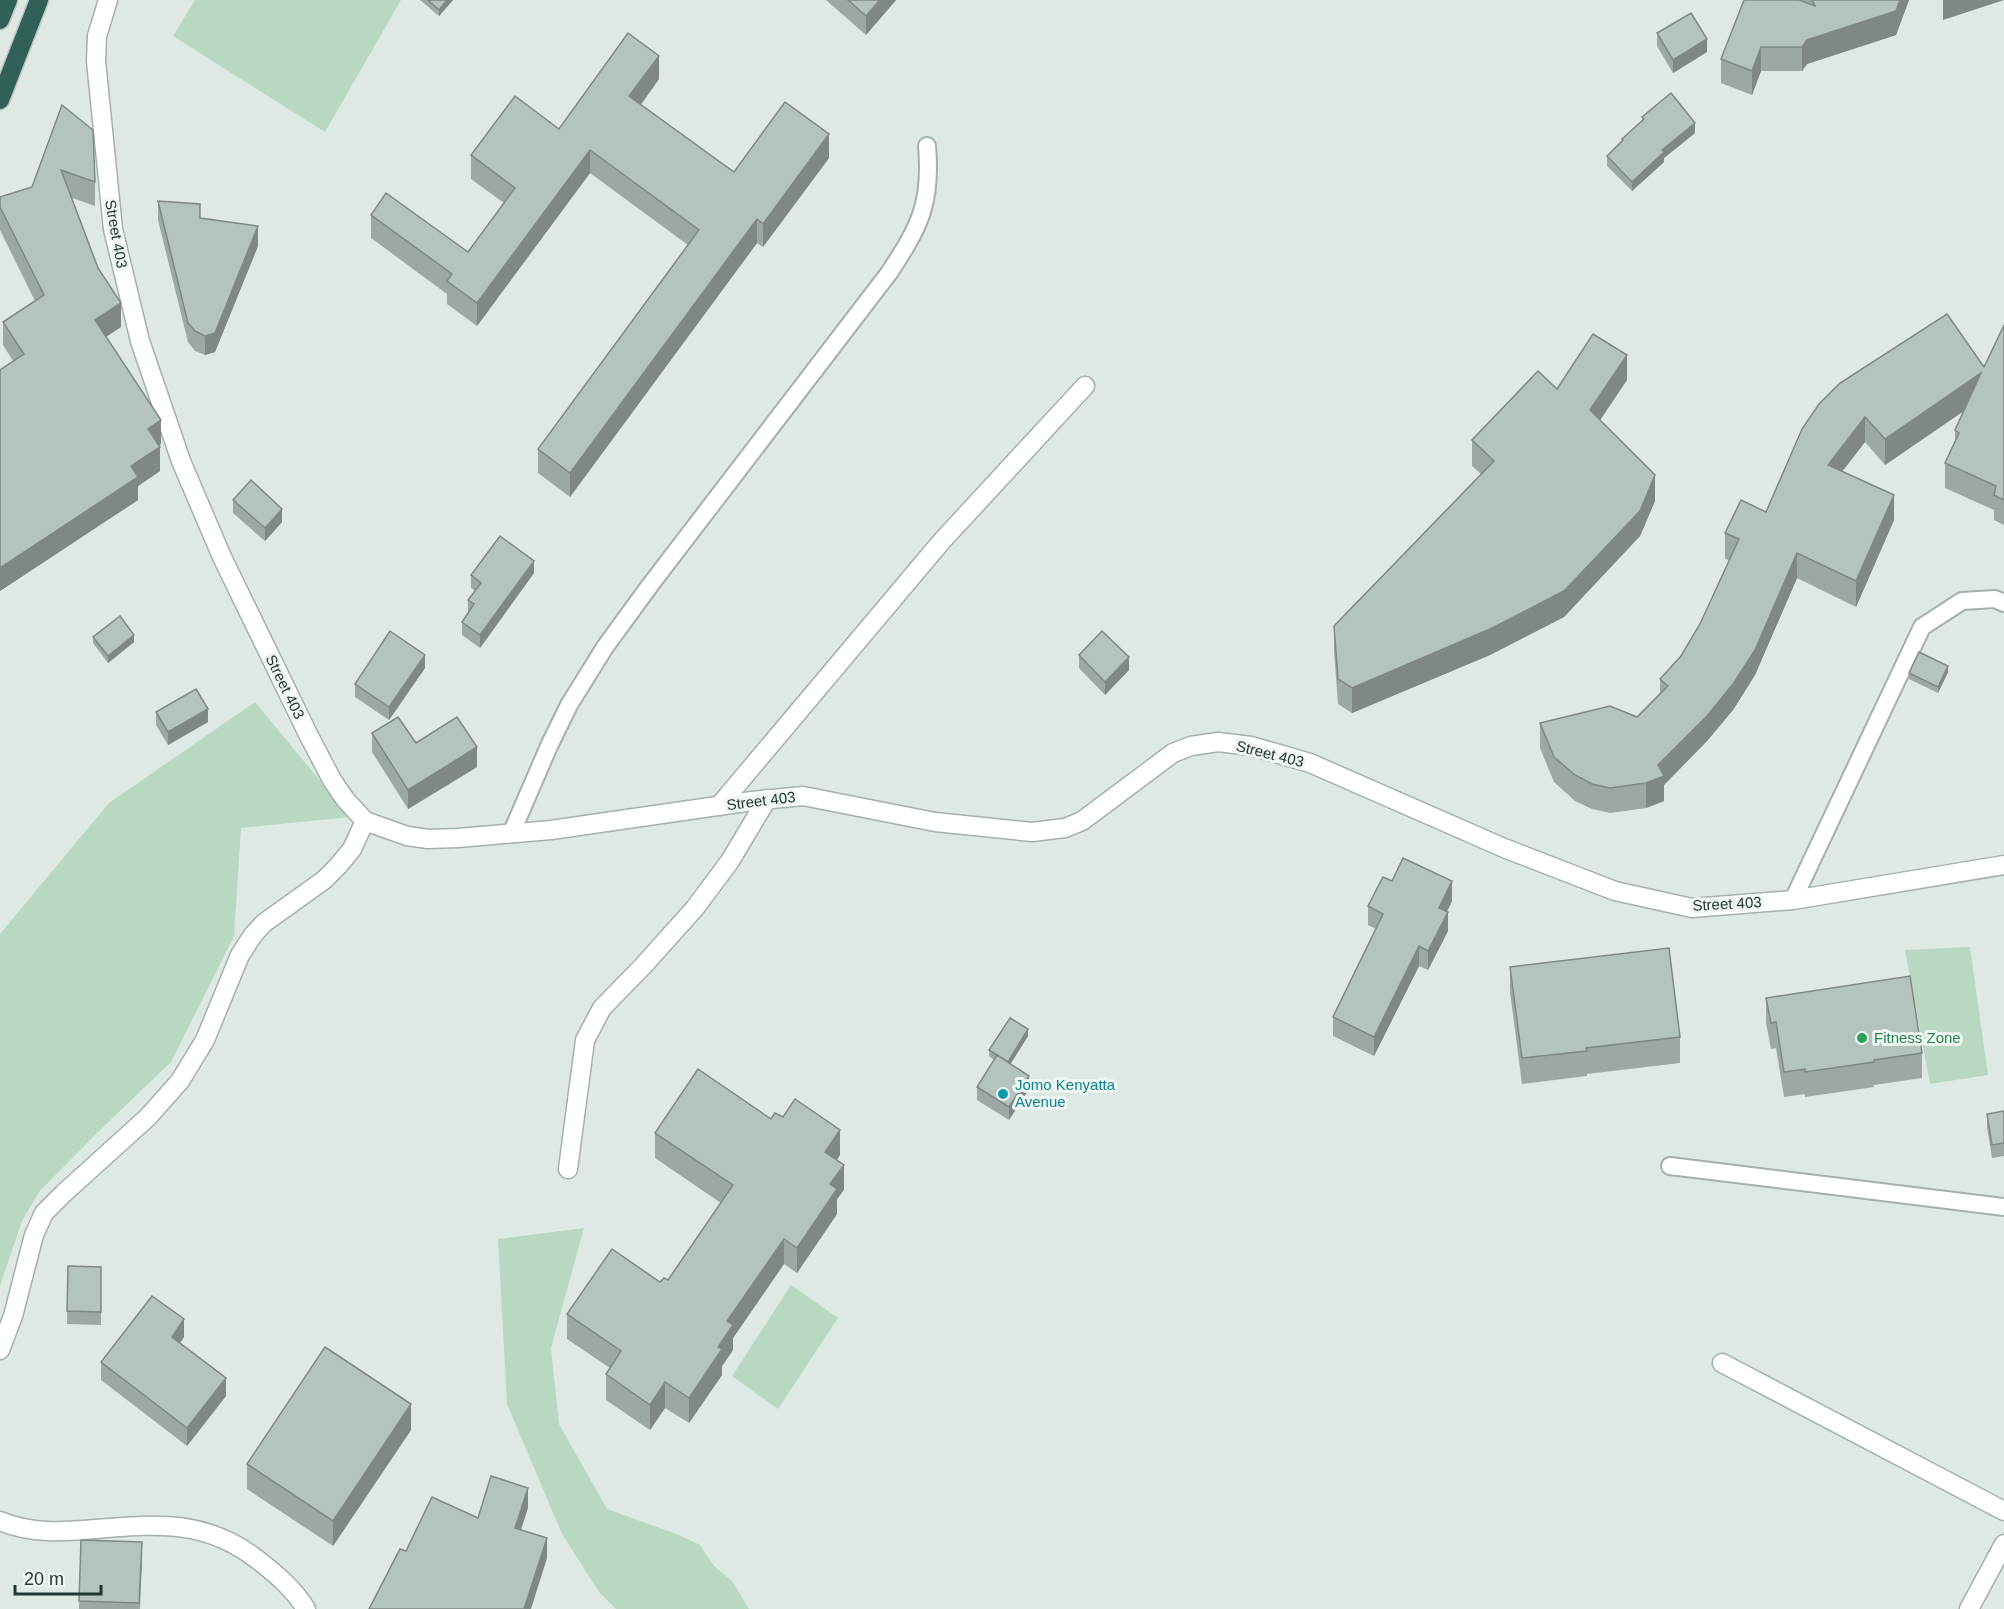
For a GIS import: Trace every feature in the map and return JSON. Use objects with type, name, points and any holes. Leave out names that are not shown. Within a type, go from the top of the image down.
[{"type":"highway","points":[[0,20],[8,0]]},
{"type":"highway","points":[[0,100],[39,0]]},
{"type":"street","name":"Street 403","points":[[101,3],[96,61],[109,199],[113,229],[131,309],[148,366],[195,496],[264,647],[332,780],[364,821],[391,832],[428,839],[511,834],[607,823],[803,796],[935,822],[1032,832],[1065,828],[1082,821],[1173,753],[1191,746],[1218,742],[1251,746],[1310,763],[1504,848],[1615,891],[1692,908],[1793,900],[2004,865]]},
{"type":"street","points":[[719,806],[941,542],[1085,386]]},
{"type":"street","points":[[568,1169],[585,1040],[602,1008],[695,908],[730,861],[767,800]]},
{"type":"street","points":[[0,1350],[14,1316],[34,1235],[44,1213],[148,1117],[180,1081],[205,1040],[240,955],[253,935],[264,923],[324,880],[339,866],[352,849],[364,821]]},
{"type":"street","points":[[1722,1363],[2004,1511]]},
{"type":"street","points":[[0,1521],[14,1527],[47,1532],[127,1527],[190,1527],[228,1541],[250,1554],[282,1579],[300,1598],[306,1609]]},
{"type":"street","points":[[1969,1609],[2004,1544]]},
{"type":"lane","points":[[511,834],[531,784],[559,726],[605,647],[657,575],[890,273],[908,244],[928,194],[927,146]]},
{"type":"lane","points":[[1793,900],[1922,627],[1962,601],[1995,599],[2004,603]]},
{"type":"lane","points":[[1670,1166],[2004,1207]]},
{"type":"green space","points":[[195,0],[401,0],[325,132],[173,36]]},
{"type":"green space","points":[[255,702],[350,817],[241,828],[234,936],[171,1062],[39,1192],[22,1221],[0,1286],[0,934],[109,803]]},
{"type":"green space","points":[[1970,947],[1988,1075],[1930,1084],[1905,950]]},
{"type":"green space","points":[[584,1228],[551,1348],[559,1424],[607,1509],[700,1545],[714,1566],[732,1581],[749,1609],[616,1609],[599,1592],[562,1534],[507,1404],[498,1239]]},
{"type":"green space","points":[[791,1285],[838,1318],[778,1409],[732,1376]]},
{"type":"building","points":[[428,0],[447,0],[439,10]]},
{"type":"building","points":[[848,0],[880,0],[866,16]]},
{"type":"building","points":[[1744,0],[1799,0],[1815,6],[1812,0],[1900,0],[1896,11],[1807,40],[1802,47],[1761,47],[1752,71],[1721,59]]},
{"type":"building","points":[[1691,13],[1707,39],[1673,60],[1657,33]]},
{"type":"building","points":[[628,33],[659,56],[629,96],[734,172],[785,102],[829,134],[763,224],[757,219],[570,473],[538,449],[699,230],[590,150],[477,303],[447,281],[452,274],[371,215],[386,193],[468,252],[515,188],[471,155],[515,96],[559,129]]},
{"type":"building","points":[[1671,93],[1695,123],[1662,150],[1664,152],[1632,182],[1607,156],[1644,119],[1642,117]]},
{"type":"building","points":[[62,105],[93,130],[95,182],[61,170],[98,268],[121,303],[95,320],[161,420],[148,429],[160,447],[131,466],[138,477],[0,568],[0,370],[24,354],[3,322],[44,295],[0,207],[0,197],[32,187]]},
{"type":"building","points":[[158,201],[200,204],[200,218],[258,226],[215,333],[205,336],[195,331],[188,323]]},
{"type":"building","points":[[1947,314],[1984,367],[2004,325],[2004,500],[1994,495],[1996,486],[1945,463],[1959,433],[1955,430],[1981,373],[1885,439],[1865,417],[1828,465],[1894,495],[1856,581],[1797,553],[1755,650],[1733,684],[1707,716],[1658,765],[1664,776],[1646,783],[1610,788],[1592,784],[1575,775],[1554,757],[1540,723],[1610,706],[1637,717],[1668,686],[1660,679],[1681,656],[1700,624],[1739,539],[1725,533],[1741,500],[1766,512],[1802,429],[1819,404],[1840,383]]},
{"type":"building","points":[[1593,334],[1627,355],[1590,410],[1655,475],[1640,511],[1564,591],[1490,629],[1352,688],[1338,679],[1334,626],[1494,461],[1472,440],[1538,371],[1557,389]]},
{"type":"building","points":[[251,480],[282,509],[265,528],[233,500]]},
{"type":"building","points":[[500,536],[534,561],[480,635],[462,622],[474,604],[468,600],[481,583],[471,575]]},
{"type":"building","points":[[120,616],[134,635],[108,656],[93,637]]},
{"type":"building","points":[[390,631],[425,655],[389,707],[355,684]]},
{"type":"building","points":[[1102,631],[1129,657],[1105,682],[1079,655]]},
{"type":"building","points":[[1919,652],[1948,666],[1938,687],[1909,673]]},
{"type":"building","points":[[196,689],[208,709],[168,732],[156,712]]},
{"type":"building","points":[[398,717],[416,743],[457,717],[477,747],[408,790],[372,733]]},
{"type":"building","points":[[1403,858],[1452,881],[1439,908],[1448,912],[1428,951],[1419,946],[1374,1037],[1333,1017],[1383,914],[1368,906],[1383,877],[1392,881]]},
{"type":"building","points":[[1669,948],[1680,1037],[1522,1058],[1510,967]]},
{"type":"building","points":[[1910,976],[1922,1053],[1805,1072],[1805,1069],[1784,1072],[1776,1022],[1771,1023],[1766,998]]},
{"type":"building","points":[[1010,1018],[1028,1029],[1008,1062],[989,1050]]},
{"type":"building","points":[[997,1055],[1029,1076],[1009,1107],[977,1087]]},
{"type":"building","points":[[698,1069],[771,1119],[775,1113],[783,1117],[795,1099],[840,1130],[825,1152],[844,1165],[830,1184],[837,1189],[797,1248],[784,1239],[727,1321],[733,1325],[718,1347],[722,1349],[689,1398],[665,1382],[650,1405],[606,1374],[621,1351],[567,1314],[612,1249],[660,1282],[664,1278],[668,1280],[733,1185],[655,1133]]},
{"type":"building","points":[[2004,1111],[2004,1143],[1992,1145],[1987,1114]]},
{"type":"building","points":[[68,1266],[101,1267],[101,1312],[67,1311]]},
{"type":"building","points":[[152,1296],[184,1319],[172,1337],[226,1378],[187,1428],[101,1362]]},
{"type":"building","points":[[325,1347],[411,1404],[333,1521],[247,1464]]},
{"type":"building","points":[[491,1476],[528,1488],[515,1528],[547,1538],[524,1609],[369,1609],[400,1549],[406,1551],[432,1497],[478,1518]]},
{"type":"building","points":[[81,1540],[142,1542],[139,1603],[79,1601]]},
{"type":"place","name":"Fitness Zone","points":[[1862,1038]]},
{"type":"place","name":"Jomo Kenyatta Avenue","points":[[1003,1094]]}]
